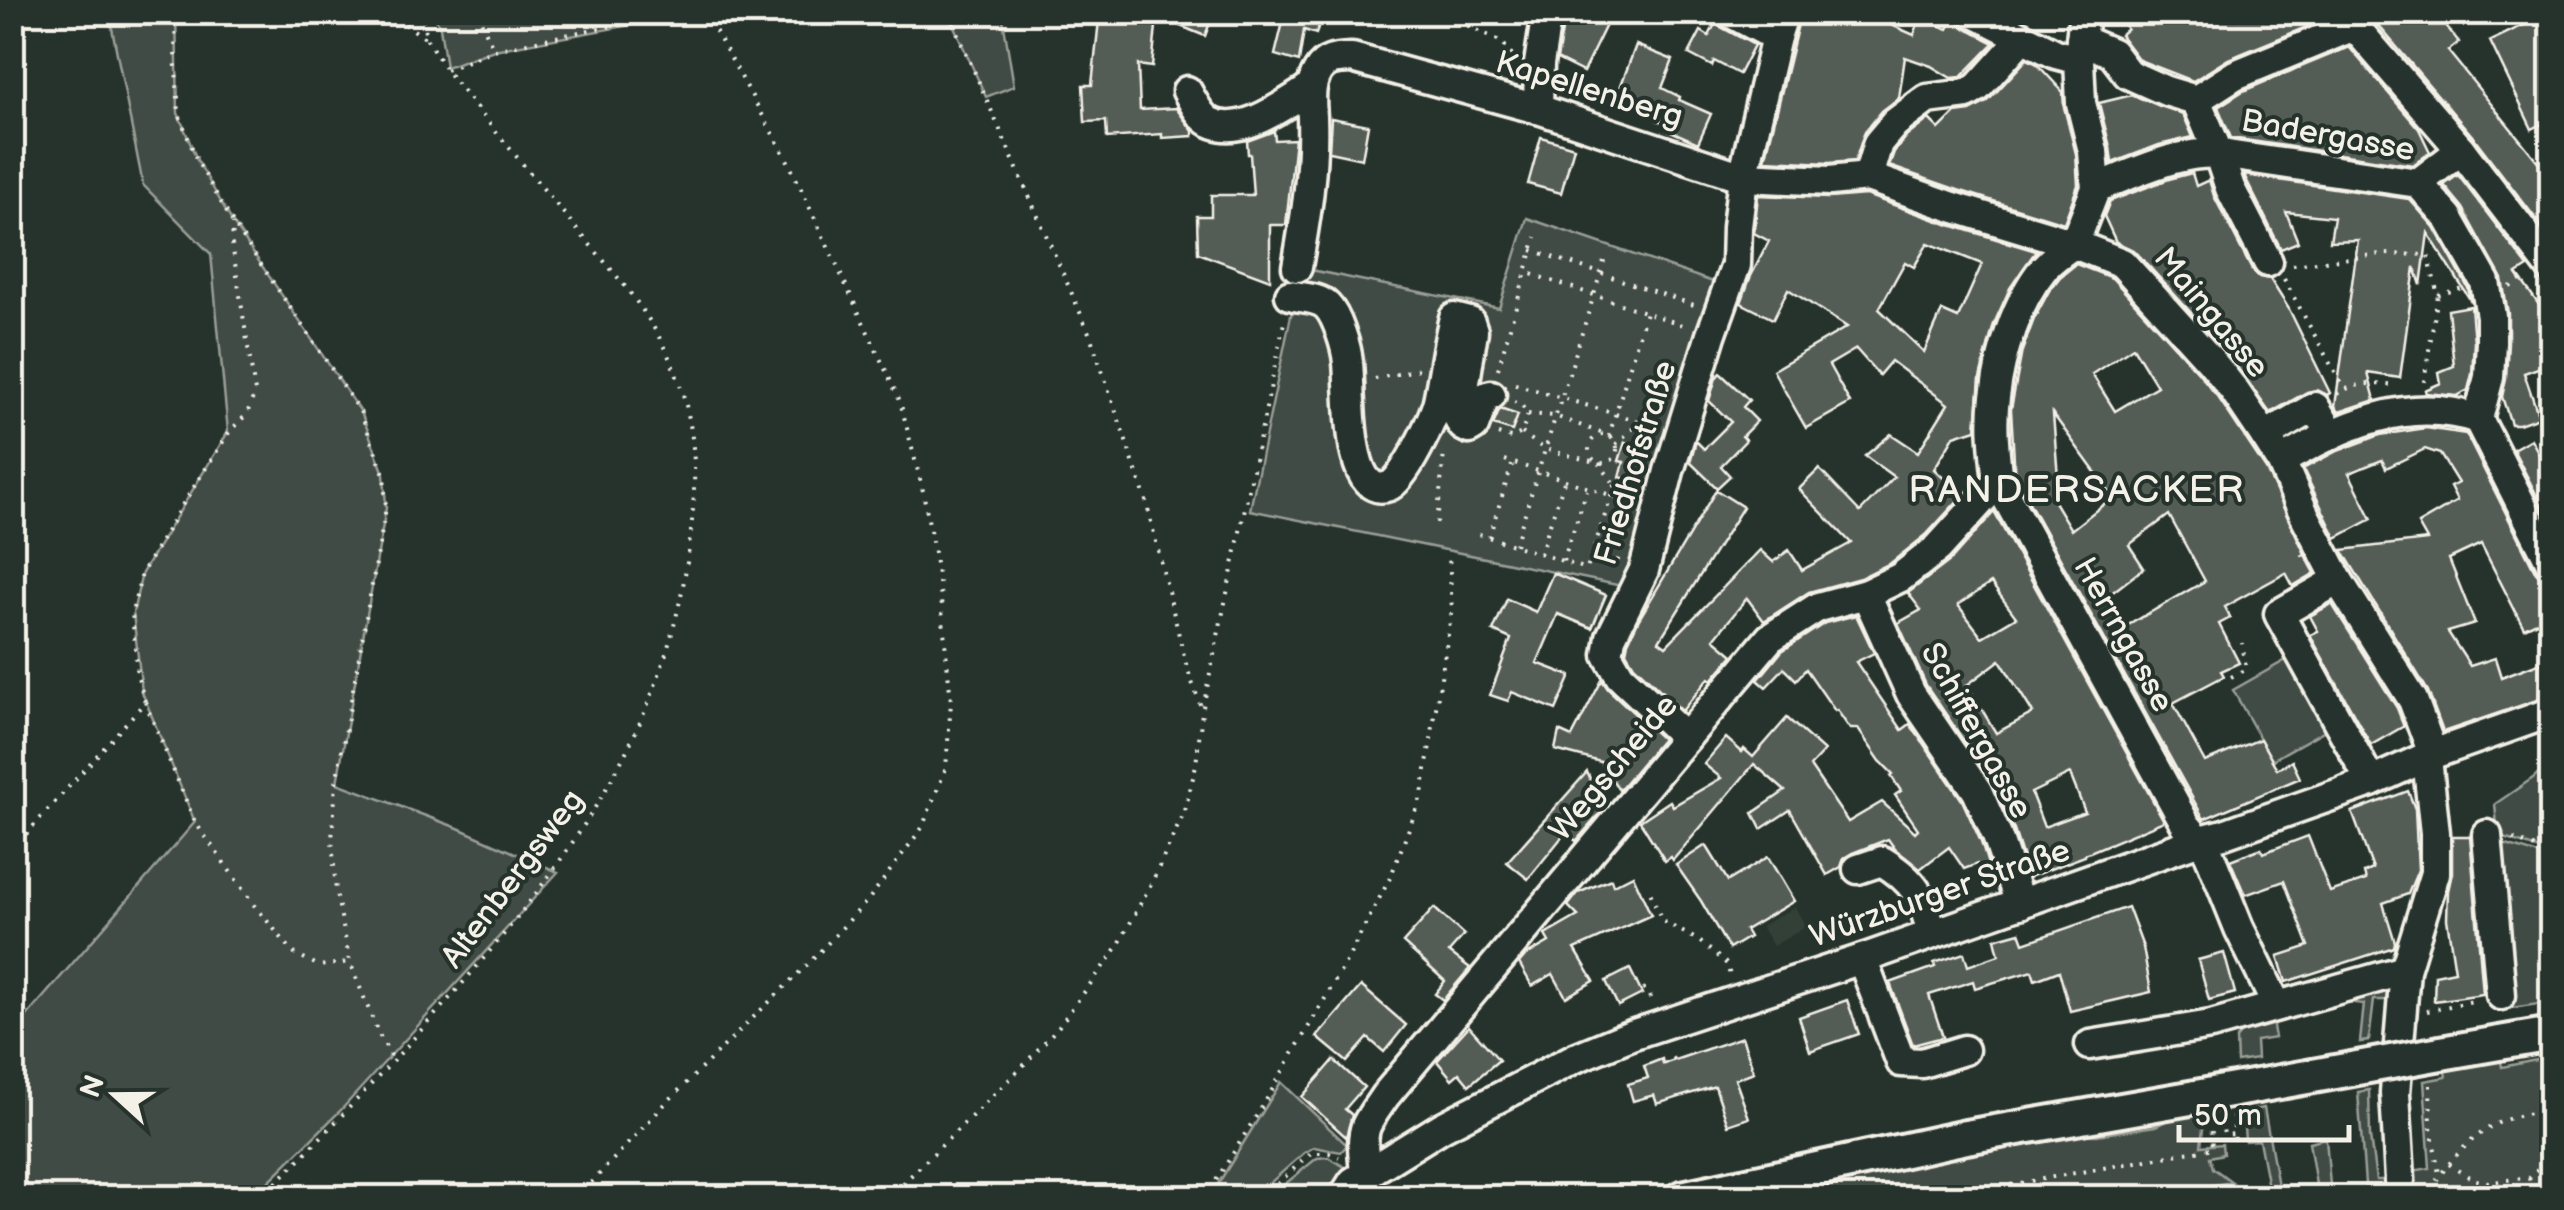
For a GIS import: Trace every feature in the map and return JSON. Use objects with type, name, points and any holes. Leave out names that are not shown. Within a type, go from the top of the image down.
[{"type":"main road","points":[[1682,1198],[1966,1137],[2196,1096],[2435,1061],[2552,1034]]},
{"type":"street","points":[[1538,100],[1547,12]]},
{"type":"street","points":[[1729,12],[1780,25]]},
{"type":"street","points":[[1972,12],[2056,54],[2081,38]]},
{"type":"street","points":[[2196,100],[2235,76],[2351,19],[2549,260]]},
{"type":"street","name":"Friedhofstraße","points":[[1686,738],[1620,676],[1608,656],[1611,637],[1644,570],[1701,335],[1736,265],[1744,177],[1780,25]]},
{"type":"street","points":[[1868,177],[1878,143],[1895,123],[1927,98],[1967,94],[1978,87],[2022,38]]},
{"type":"street","points":[[2081,38],[2112,53],[2128,74],[2196,100],[2230,188],[2268,262]]},
{"type":"street","points":[[2074,244],[2096,188],[2093,151],[2081,103],[2081,38]]},
{"type":"street","name":"Kapellenberg","points":[[1311,88],[1318,70],[1329,60],[1352,58],[1538,100],[1744,177]]},
{"type":"street","points":[[1186,90],[1209,122],[1228,126],[1263,119],[1311,88]]},
{"type":"street","points":[[1296,267],[1313,159],[1311,88]]},
{"type":"street","points":[[2418,182],[2461,150]]},
{"type":"street","name":"Badergasse","points":[[2096,188],[2168,161],[2215,151],[2418,182],[2448,217],[2485,282],[2491,342],[2489,376],[2478,419]]},
{"type":"street","name":"Maingasse","points":[[1744,177],[1830,181],[1868,177],[2122,263],[2211,361],[2281,461],[2338,580],[2414,700],[2430,756],[2434,873],[2405,970],[2396,1094],[2400,1179],[2397,1198]]},
{"type":"street","name":"Herrngasse","points":[[2074,244],[2042,271],[2023,304],[2001,362],[1993,427],[1998,482],[2186,825],[2208,851],[2277,1006]]},
{"type":"street","points":[[1290,296],[1317,300],[1328,306],[1341,334],[1348,359],[1359,470],[1366,482],[1376,488],[1398,481],[1437,404],[1454,318],[1470,322],[1472,331],[1462,426],[1474,426],[1485,397],[1500,386]]},
{"type":"street","points":[[2265,436],[2316,407],[2331,433]]},
{"type":"street","points":[[2281,461],[2331,433],[2405,411],[2428,408],[2478,419],[2552,564]]},
{"type":"street","name":"Wegscheide","points":[[1364,1186],[1363,1139],[1367,1124],[1385,1096],[1770,638],[1818,607],[1866,594],[1901,577],[1938,548],[1998,482]]},
{"type":"street","points":[[2338,580],[2280,614],[2371,782]]},
{"type":"street","name":"Schiffergasse","points":[[1866,594],[1911,694],[1977,791],[2020,904]]},
{"type":"street","name":"Würzburger Straße","points":[[1344,1198],[1353,1182],[1364,1186],[1442,1127],[1575,1058],[1631,1035],[1862,960],[2224,834],[2552,712]]},
{"type":"street","points":[[2487,835],[2501,995]]},
{"type":"street","points":[[1858,869],[1882,862],[1904,875],[1924,904],[1932,933]]},
{"type":"street","points":[[1862,960],[1901,1062],[1922,1063],[1964,1050]]},
{"type":"street","points":[[2090,1045],[2211,1026],[2405,970]]},
{"type":"path","points":[[176,12],[179,114],[197,160],[234,223],[360,411],[384,474],[386,508],[335,802],[332,840],[336,892],[350,962],[378,1034],[394,1061]]},
{"type":"path","points":[[388,12],[426,38]]},
{"type":"path","name":"Altenbergsweg","points":[[261,1198],[394,1061],[558,866],[604,796],[639,728],[662,668],[684,590],[695,498],[692,426],[664,346],[605,263],[446,70],[426,38],[422,12]]},
{"type":"path","points":[[477,12],[494,50]]},
{"type":"path","points":[[446,70],[494,50],[697,12]]},
{"type":"path","points":[[578,1198],[664,1104],[812,960],[868,899],[922,828],[946,768],[951,702],[939,580],[900,401],[788,161],[705,12]]},
{"type":"path","points":[[1439,12],[1502,42],[1538,100]]},
{"type":"path","points":[[953,22],[1090,335],[1145,497],[1187,668],[1202,712]]},
{"type":"path","points":[[234,223],[232,244],[256,392],[247,414],[230,432],[176,513],[142,573],[132,612],[136,674],[195,822],[254,905],[294,953],[319,966],[350,962]]},
{"type":"path","points":[[1500,386],[1536,237]]},
{"type":"path","points":[[1532,250],[1697,306]]},
{"type":"path","points":[[2398,387],[2371,383],[2344,389],[2278,268],[2350,257],[2428,254],[2438,294],[2422,389],[2410,388]]},
{"type":"path","points":[[2485,282],[2508,288],[2549,260]]},
{"type":"path","points":[[1514,545],[1604,261]]},
{"type":"path","points":[[1525,272],[1646,312],[1701,335]]},
{"type":"path","points":[[1697,294],[1701,335]]},
{"type":"path","points":[[888,1198],[1059,1026],[1118,948],[1185,810],[1290,296]]},
{"type":"path","points":[[1609,436],[1646,312]]},
{"type":"path","points":[[1350,385],[1443,363]]},
{"type":"path","points":[[1500,386],[1561,398],[1668,430]]},
{"type":"path","points":[[1500,386],[1528,414],[1555,416],[1609,436],[1616,444],[1616,454],[1605,464],[1598,463],[1544,449],[1522,433]]},
{"type":"path","points":[[1496,433],[1510,438],[1522,433],[1528,414]]},
{"type":"path","points":[[1616,444],[1641,422]]},
{"type":"path","points":[[1505,460],[1636,504],[1640,494],[1615,486],[1590,456],[1589,444],[1597,436],[1609,436]]},
{"type":"path","points":[[1437,523],[1444,450]]},
{"type":"path","points":[[1489,536],[1513,463]]},
{"type":"path","points":[[1540,554],[1564,480]]},
{"type":"path","points":[[1479,534],[1587,569],[1615,486]]},
{"type":"path","points":[[1563,561],[1588,488]]},
{"type":"path","points":[[1591,558],[1616,566],[1621,551]]},
{"type":"path","points":[[1206,1198],[1345,964],[1392,876],[1422,794],[1452,610],[1449,556]]},
{"type":"path","points":[[2231,677],[2246,669],[2242,643]]},
{"type":"path","points":[[12,850],[145,702]]},
{"type":"path","points":[[2487,835],[2510,838],[2540,850],[2552,862]]},
{"type":"path","points":[[1642,896],[1650,892],[1662,921],[1698,940],[1728,965],[1730,978]]},
{"type":"path","points":[[1636,981],[1648,992],[1652,1006]]},
{"type":"path","points":[[2428,1011],[2501,995]]},
{"type":"path","points":[[1663,1064],[1675,1058]]},
{"type":"path","points":[[2435,1061],[2431,1127],[2439,1174]]},
{"type":"path","points":[[2425,1198],[2439,1174],[2491,1126],[2552,1109]]},
{"type":"path","points":[[1938,1198],[2212,1148],[2211,1122],[2222,1119],[2224,1135],[2234,1134]]},
{"type":"path","points":[[2449,1164],[2477,1182],[2529,1178],[2552,1149]]},
{"type":"path","points":[[1262,1198],[1311,1153],[1329,1153],[1364,1186]]},
{"type":"path","points":[[2529,1178],[2533,1194]]},
{"type":"shaded area","points":[[109,13],[176,13],[178,113],[197,160],[233,223],[361,412],[384,474],[386,508],[337,783],[458,828],[558,872],[341,1110],[253,1197],[13,1197],[13,1032],[195,822],[142,692],[133,613],[142,573],[228,432],[211,254],[143,185]]},
{"type":"shaded area","points":[[433,13],[696,13],[494,50],[446,67],[440,27]]},
{"type":"shaded area","points":[[935,13],[1002,13],[1014,86],[986,97],[953,24]]},
{"type":"shaded area","points":[[1527,218],[1719,284],[1622,586],[1250,510],[1301,268],[1499,308]]},
{"type":"shaded area","points":[[2295,655],[2334,725],[2272,760],[2233,690]]},
{"type":"shaded area","points":[[2551,762],[2551,862],[2540,850],[2498,836],[2495,804]]},
{"type":"shaded area","points":[[2497,842],[2542,856],[2551,865],[2552,970],[2546,1003],[2511,1008]]},
{"type":"shaded area","points":[[1795,907],[1806,927],[1773,946],[1761,926]]},
{"type":"shaded area","points":[[2376,982],[2390,989],[2392,1000],[2374,1000],[2369,1041],[2360,1042],[2364,1004],[2346,1002],[2349,992]]},
{"type":"shaded area","points":[[2265,1021],[2273,1026],[2275,1038],[2256,1041],[2257,1059],[2237,1062],[2236,1039],[2246,1027]]},
{"type":"shaded area","points":[[2500,1056],[2502,1067],[2551,1057],[2551,1197],[2531,1194],[2411,1198],[2412,1171],[2430,1168],[2424,1081],[2446,1077],[2444,1067]]},
{"type":"shaded area","points":[[1281,1082],[1347,1145],[1341,1152],[1314,1147],[1254,1197],[1210,1197]]},
{"type":"shaded area","points":[[2369,1090],[2376,1180],[2393,1180],[2389,1197],[2366,1197],[2358,1092]]},
{"type":"shaded area","points":[[2198,1108],[2200,1119],[2204,1119],[2201,1146],[2222,1144],[2223,1154],[2210,1157],[2213,1168],[2232,1182],[2213,1185],[2216,1198],[1727,1198],[2065,1134],[2097,1135],[2155,1126]]},
{"type":"shaded area","points":[[2264,1108],[2280,1197],[2270,1197],[2259,1140],[2245,1141],[2243,1112]]},
{"type":"shaded area","points":[[2326,1138],[2331,1197],[2318,1197],[2309,1142]]},
{"type":"shaded area","points":[[1328,1157],[1348,1169],[1339,1197],[1268,1198],[1317,1158]]},
{"type":"building","points":[[1146,12],[1214,12],[1205,36]]},
{"type":"building","points":[[1324,12],[1316,34],[1304,30],[1299,62],[1275,55],[1283,22],[1262,15]]},
{"type":"building","points":[[1569,12],[1581,12],[1606,25],[1583,72],[1557,59]]},
{"type":"building","points":[[1801,12],[1862,12],[1914,35],[1920,18],[1948,29],[1955,15],[1963,27],[1994,43],[1961,77],[1951,78],[1905,57],[1899,98],[1865,132],[1855,161],[1765,160]]},
{"type":"building","points":[[2115,12],[2197,12],[2201,19],[2215,12],[2236,12],[2240,19],[2272,12],[2300,12],[2303,20],[2318,14],[2321,21],[2228,59],[2193,81],[2139,60],[2120,35],[2127,29]]},
{"type":"building","points":[[2367,12],[2435,12],[2459,42],[2448,51],[2552,179],[2552,228],[2546,232],[2475,139]]},
{"type":"building","points":[[2551,12],[2552,119],[2532,129],[2490,41]]},
{"type":"building","points":[[1099,20],[1156,26],[1152,67],[1138,65],[1140,110],[1176,108],[1193,136],[1107,138],[1106,121],[1085,122],[1083,85],[1092,85]]},
{"type":"building","points":[[1715,24],[1754,45],[1739,74],[1689,54],[1701,31],[1709,36]]},
{"type":"building","points":[[1636,45],[1673,60],[1662,88],[1711,114],[1698,143],[1666,129],[1668,124],[1657,120],[1661,110],[1618,93]]},
{"type":"building","points":[[2349,47],[2419,129],[2430,152],[2413,165],[2231,138],[2218,107],[2243,91]]},
{"type":"building","points":[[2027,59],[2037,64],[2063,92],[2078,185],[2064,223],[1889,166],[1907,136],[1929,119],[1939,129],[1955,113],[1987,102]]},
{"type":"building","points":[[2132,95],[2183,114],[2193,137],[2112,163],[2099,103]]},
{"type":"building","points":[[1331,118],[1368,125],[1362,159],[1329,152]]},
{"type":"building","points":[[1274,131],[1275,140],[1295,139],[1286,225],[1270,225],[1270,280],[1198,253],[1197,216],[1211,216],[1211,195],[1253,195],[1247,141]]},
{"type":"building","points":[[1541,137],[1574,147],[1561,193],[1528,184]]},
{"type":"building","points":[[2192,173],[2196,186],[2209,180],[2252,270],[2259,277],[2270,279],[2289,309],[2330,393],[2327,395],[2316,390],[2307,392],[2270,413],[2224,349],[2135,251],[2116,242],[2104,216],[2110,201]]},
{"type":"building","points":[[2244,175],[2409,199],[2434,227],[2468,288],[2471,301],[2428,233],[2421,285],[2415,267],[2400,378],[2368,373],[2375,400],[2339,412],[2335,406],[2358,240],[2330,241],[2334,217],[2286,212],[2298,242],[2281,249]]},
{"type":"building","points":[[2458,175],[2528,267],[2517,274],[2552,323],[2552,363],[2524,373],[2539,417],[2519,424],[2511,424],[2502,397],[2508,313],[2502,279],[2463,208],[2444,185]]},
{"type":"building","points":[[1758,195],[1866,195],[2036,251],[2010,288],[1994,324],[1980,378],[1976,429],[1954,436],[1934,469],[1962,496],[1926,535],[1892,562],[1860,578],[1809,592],[1764,621],[1747,598],[1714,639],[1733,655],[1682,711],[1634,665],[1626,652],[1639,619],[1716,490],[1743,507],[1659,641],[1666,646],[1760,550],[1773,562],[1789,550],[1802,570],[1851,543],[1799,489],[1819,469],[1860,512],[1894,477],[1865,456],[1891,434],[1918,452],[1948,404],[1891,361],[1879,375],[1856,349],[1829,365],[1850,403],[1806,428],[1773,370],[1847,327],[1788,289],[1773,319],[1741,303],[1769,241],[1754,233]],"holes":[[[1928,243],[1982,264],[1958,318],[1942,311],[1924,352],[1879,309],[1905,262],[1914,267]]]},
{"type":"building","points":[[2076,264],[2112,278],[2198,372],[2266,469],[2305,554],[2301,556],[2305,555],[2315,573],[2293,586],[2286,573],[2224,607],[2230,618],[2219,624],[2239,663],[2221,671],[2224,676],[2173,703],[2205,762],[2260,739],[2277,769],[2292,761],[2300,778],[2204,819],[2015,477],[2011,409],[2022,351],[2034,319],[2060,277]],"holes":[[[2133,347],[2157,386],[2115,411],[2092,374]],[[2053,414],[2113,497],[2071,530],[2050,495],[2059,490]],[[2169,515],[2205,581],[2123,628],[2105,598],[2144,568],[2129,545]]]},
{"type":"building","points":[[2471,306],[2474,342],[2468,390],[2457,396],[2426,393],[2425,390],[2441,383],[2439,372],[2454,366],[2448,310]]},
{"type":"building","points":[[1720,373],[1749,400],[1743,407],[1757,421],[1742,436],[1746,440],[1721,466],[1730,476],[1717,488],[1690,462],[1696,441],[1704,449],[1731,422],[1709,401]]},
{"type":"building","points":[[1500,409],[1518,415],[1512,431],[1493,425]]},
{"type":"building","points":[[2426,428],[2466,434],[2536,573],[2552,594],[2552,615],[2524,628],[2481,544],[2449,559],[2475,624],[2448,632],[2470,666],[2495,658],[2501,677],[2552,658],[2552,695],[2443,732],[2428,691],[2342,550],[2427,540],[2418,524],[2457,501],[2450,487],[2458,483],[2440,454],[2425,449],[2386,468],[2382,460],[2349,473],[2372,519],[2336,538],[2303,469],[2380,435]]},
{"type":"building","points":[[2531,439],[2545,465],[2552,459],[2552,525],[2513,449]]},
{"type":"building","points":[[1625,442],[1650,450],[1640,483],[1620,477],[1624,462],[1619,461]]},
{"type":"building","points":[[1994,512],[2164,821],[2029,877],[1993,784],[1926,685],[1898,623],[1921,610],[1908,593],[1951,560]],"holes":[[[1991,583],[2016,617],[1982,637],[1958,605]],[[2000,660],[2033,713],[1996,733],[1967,685]],[[2070,774],[2085,812],[2044,827],[2031,793]]]},
{"type":"building","points":[[1553,573],[1606,595],[1592,628],[1558,614],[1537,663],[1571,676],[1556,710],[1512,692],[1508,701],[1490,695],[1511,639],[1493,631],[1507,599],[1536,612]]},
{"type":"building","points":[[2332,604],[2397,708],[2404,726],[2371,745],[2310,635],[2318,631],[2310,616]]},
{"type":"building","points":[[1856,615],[1874,653],[1856,662],[1902,730],[1910,724],[1962,800],[1993,880],[1985,884],[1977,864],[1964,869],[1949,847],[1920,869],[1888,839],[1852,853],[1844,858],[1841,867],[1827,875],[1790,810],[1761,829],[1753,813],[1785,791],[1754,764],[1673,860],[1671,857],[1665,861],[1640,821],[1670,801],[1673,806],[1721,778],[1704,764],[1726,738],[1753,757],[1787,718],[1824,751],[1810,766],[1848,822],[1882,802],[1915,832],[1918,829],[1895,795],[1901,791],[1893,774],[1858,729],[1850,729],[1835,711],[1806,669],[1796,680],[1784,668],[1766,687],[1758,680],[1782,651],[1825,623]]},
{"type":"building","points":[[1602,680],[1662,739],[1619,790],[1601,762],[1555,750],[1559,731],[1572,737]]},
{"type":"building","points":[[1587,772],[1604,809],[1576,841],[1566,832],[1528,879],[1507,862]]},
{"type":"building","points":[[2408,791],[2415,809],[2418,870],[2408,894],[2383,903],[2394,947],[2286,982],[2278,956],[2309,946],[2284,881],[2245,895],[2230,860],[2261,848],[2263,853],[2308,836],[2330,892],[2366,880],[2364,873],[2373,869],[2352,812]]},
{"type":"building","points":[[2452,836],[2470,836],[2483,994],[2434,1001],[2435,975],[2455,971],[2447,919]]},
{"type":"building","points":[[1706,845],[1728,881],[1768,857],[1794,901],[1745,930],[1749,937],[1729,949],[1676,865]]},
{"type":"building","points":[[1633,875],[1651,915],[1575,949],[1594,981],[1566,997],[1553,974],[1532,986],[1519,963],[1549,942],[1545,935],[1578,916],[1568,906],[1578,893],[1611,879],[1613,885]]},
{"type":"building","points":[[2128,907],[2143,947],[2151,992],[2070,1011],[2059,971],[2035,980],[2032,971],[1975,988],[1973,981],[1929,995],[1943,1037],[1913,1045],[1890,983],[1964,953],[1968,966],[1999,955],[1995,939],[2020,932],[2024,943]]},
{"type":"building","points":[[1434,908],[1464,935],[1449,952],[1470,968],[1443,1000],[1435,994],[1445,981],[1403,943]]},
{"type":"building","points":[[2224,953],[2235,993],[2209,1000],[2198,960]]},
{"type":"building","points":[[1630,969],[1642,994],[1618,1006],[1606,981]]},
{"type":"building","points":[[1361,986],[1406,1025],[1384,1052],[1368,1038],[1347,1062],[1317,1037]]},
{"type":"building","points":[[1847,1000],[1859,1034],[1810,1051],[1799,1017]]},
{"type":"building","points":[[1469,1026],[1499,1060],[1469,1085],[1459,1073],[1452,1079],[1437,1061]]},
{"type":"building","points":[[1742,1037],[1754,1072],[1735,1079],[1749,1118],[1728,1125],[1715,1086],[1657,1104],[1654,1095],[1633,1101],[1628,1084],[1648,1078],[1644,1066],[1662,1059],[1663,1064]]},
{"type":"building","points":[[1334,1060],[1364,1087],[1345,1109],[1352,1115],[1346,1137],[1302,1097]]},
{"type":"district","name":"RANDERSACKER","points":[[2077,490]]}]
